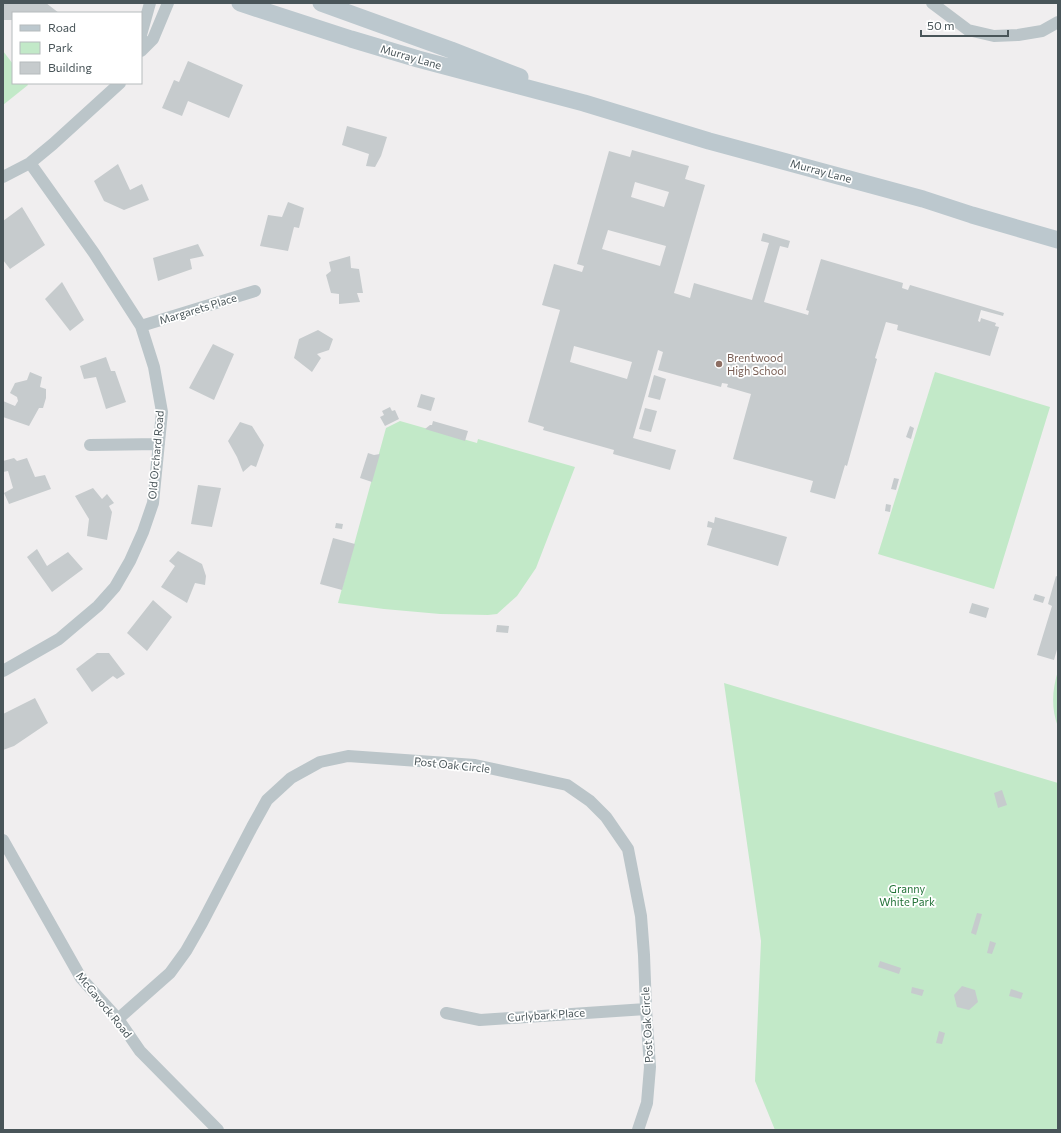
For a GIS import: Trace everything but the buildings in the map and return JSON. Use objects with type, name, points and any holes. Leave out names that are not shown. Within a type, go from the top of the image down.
[{"type":"main road","name":"Murray Lane","points":[[240,3],[350,39],[418,59],[584,103],[709,141],[923,199],[972,216],[1058,240]]},
{"type":"main road","name":"Murray Lane","points":[[322,3],[451,50],[584,103]]},
{"type":"street","points":[[142,31],[150,3]]},
{"type":"street","points":[[142,50],[153,39],[168,3]]},
{"type":"street","points":[[932,3],[968,30],[994,36],[1018,35],[1042,31],[1058,22]]},
{"type":"street","points":[[3,177],[30,163],[119,84]]},
{"type":"street","name":"Old Orchard Road","points":[[3,671],[59,639],[98,606],[115,587],[130,561],[143,532],[153,503],[162,412],[154,368],[141,326],[94,253],[30,163]]},
{"type":"street","name":"Margarets Place","points":[[141,326],[255,291]]},
{"type":"street","points":[[90,445],[159,444]]},
{"type":"street","name":"Post Oak Circle","points":[[118,1019],[170,973],[186,951],[218,895],[267,800],[291,778],[320,762],[348,756],[475,765],[567,785],[590,801],[606,817],[628,849],[641,916],[650,1066],[647,1103],[638,1130]]},
{"type":"street","name":"McGavock Road","points":[[4,846],[80,978],[118,1019],[140,1051],[218,1130]]},
{"type":"street","name":"Curlybark Place","points":[[446,1013],[480,1020],[646,1009]]},
{"type":"green space","points":[[3,51],[12,63],[12,84],[28,85],[3,105]]},
{"type":"green space","points":[[935,372],[1050,407],[994,589],[878,554]]},
{"type":"green space","points":[[400,421],[477,443],[478,439],[575,467],[536,568],[517,596],[497,614],[440,614],[338,603],[386,428]]},
{"type":"green space","points":[[1058,671],[1058,727],[1054,713],[1053,699],[1054,685]]},
{"type":"green space","name":"Granny White Park","points":[[724,683],[1058,783],[1058,1130],[775,1130],[755,1081],[761,941]]},
{"type":"place","name":"Brentwood High School","points":[[719,364]]}]
